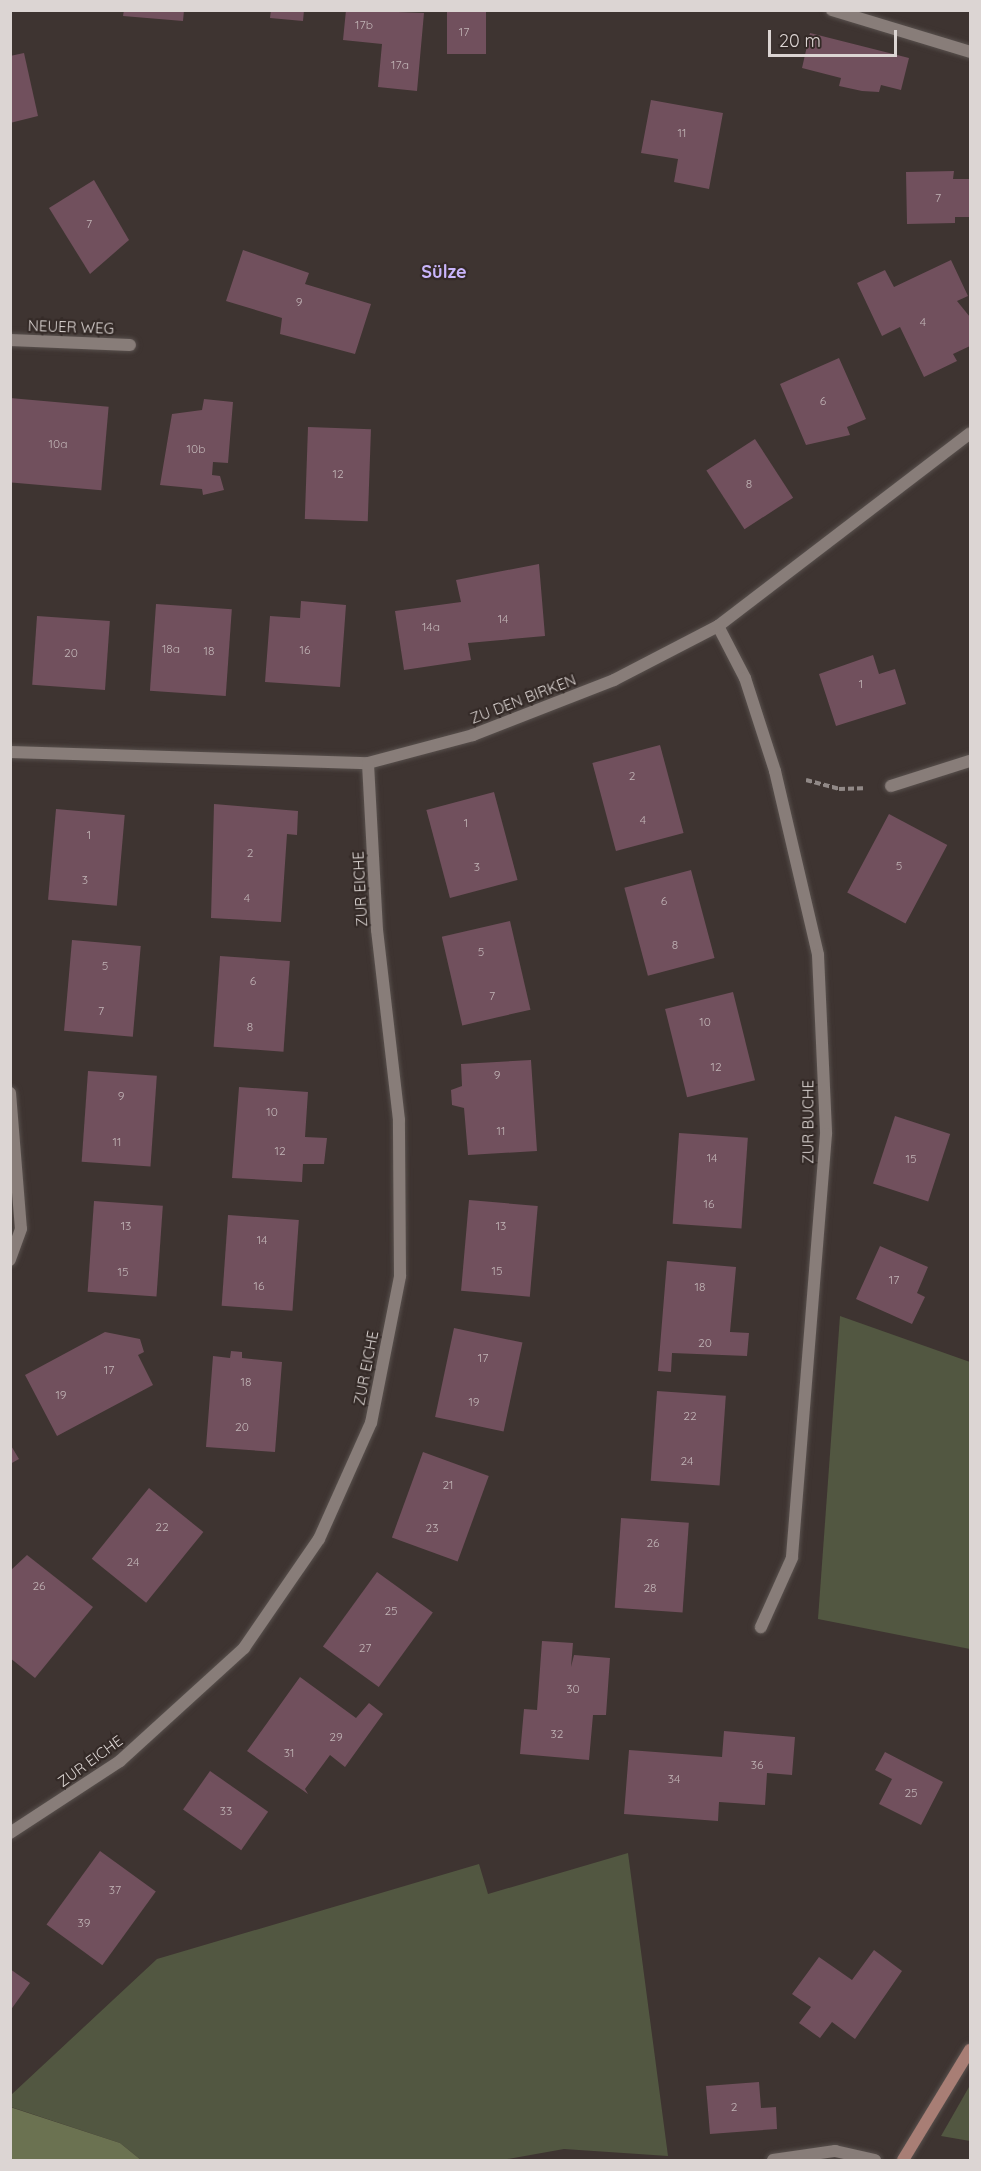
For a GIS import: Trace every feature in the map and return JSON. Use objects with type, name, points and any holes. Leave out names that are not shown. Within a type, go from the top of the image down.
[{"type":"main road","points":[[903,2160],[970,2050]]},
{"type":"street","points":[[832,10],[970,52]]},
{"type":"street","name":"NEUER WEG","points":[[10,340],[130,345]]},
{"type":"street","name":"ZU DEN BIRKEN","points":[[10,752],[368,763],[473,735],[592,689],[718,626],[970,433]]},
{"type":"street","name":"ZUR BUCHE","points":[[718,626],[745,678],[775,771],[818,955],[826,1134],[792,1558],[761,1627]]},
{"type":"street","points":[[891,786],[970,761]]},
{"type":"street","name":"ZUR EICHE","points":[[10,1833],[120,1761],[244,1648],[319,1539],[371,1424],[400,1276],[399,1120],[377,930],[368,763]]},
{"type":"street","points":[[10,1093],[21,1229],[10,1260]]},
{"type":"street","points":[[773,2160],[835,2151],[875,2160]]},
{"type":"path","points":[[775,771],[839,789],[891,786]]},
{"type":"green space","points":[[840,1316],[970,1362],[970,1649],[818,1619]]},
{"type":"green space","points":[[628,1853],[668,2156],[564,2149],[502,2160],[141,2160],[120,2143],[11,2107],[11,2095],[157,1959],[479,1864],[488,1894]]},
{"type":"green space","points":[[969,2087],[970,2141],[941,2136]]},
{"type":"green space","points":[[10,2107],[120,2143],[141,2160],[11,2160]]},
{"type":"building","points":[[124,10],[184,10],[183,21],[123,16]]},
{"type":"building","points":[[271,10],[304,10],[303,21],[270,18]]},
{"type":"building","points":[[346,10],[424,13],[417,91],[378,87],[382,44],[343,40]]},
{"type":"building","points":[[447,10],[486,10],[486,54],[447,54]]},
{"type":"building","points":[[810,33],[909,58],[901,90],[881,85],[879,92],[839,86],[841,78],[802,68]]},
{"type":"building","points":[[24,53],[38,116],[10,123],[10,56]]},
{"type":"building","points":[[651,100],[723,113],[709,189],[674,182],[678,159],[641,153]]},
{"type":"building","points":[[954,171],[953,179],[970,179],[970,217],[955,217],[955,223],[907,224],[906,172]]},
{"type":"building","points":[[94,180],[129,240],[90,274],[49,208]]},
{"type":"building","points":[[243,250],[309,273],[305,284],[371,304],[355,354],[280,334],[282,318],[226,301]]},
{"type":"building","points":[[951,260],[968,296],[957,301],[970,317],[970,346],[953,354],[957,361],[924,377],[900,327],[882,336],[857,283],[885,270],[894,287]]},
{"type":"building","points":[[839,358],[866,419],[847,427],[850,435],[806,445],[780,384]]},
{"type":"building","points":[[10,398],[109,407],[101,490],[10,482]]},
{"type":"building","points":[[204,399],[233,402],[228,463],[213,462],[212,475],[220,476],[224,490],[203,495],[202,489],[160,485],[172,414],[202,410]]},
{"type":"building","points":[[308,427],[371,429],[368,521],[305,519]]},
{"type":"building","points":[[755,439],[793,498],[744,529],[706,471]]},
{"type":"building","points":[[539,564],[545,636],[468,643],[471,660],[404,670],[395,611],[461,602],[456,580]]},
{"type":"building","points":[[301,601],[346,605],[340,687],[265,682],[270,616],[300,618]]},
{"type":"building","points":[[156,604],[232,609],[226,696],[150,691]]},
{"type":"building","points":[[37,616],[110,621],[105,690],[32,685]]},
{"type":"building","points":[[873,655],[879,674],[895,669],[906,704],[836,726],[819,674]]},
{"type":"building","points":[[660,745],[684,833],[616,851],[592,763]]},
{"type":"building","points":[[494,792],[518,880],[450,898],[426,810]]},
{"type":"building","points":[[214,804],[298,811],[297,835],[287,834],[281,922],[211,918]]},
{"type":"building","points":[[56,809],[125,815],[117,906],[48,900]]},
{"type":"building","points":[[889,814],[947,845],[905,924],[847,893]]},
{"type":"building","points":[[691,870],[715,958],[648,976],[624,888]]},
{"type":"building","points":[[510,921],[530,1010],[462,1025],[442,937]]},
{"type":"building","points":[[72,940],[141,946],[133,1037],[64,1031]]},
{"type":"building","points":[[220,956],[290,961],[283,1052],[214,1047]]},
{"type":"building","points":[[733,992],[755,1080],[687,1097],[665,1009]]},
{"type":"building","points":[[531,1060],[537,1151],[468,1155],[464,1108],[452,1105],[451,1090],[462,1086],[461,1064]]},
{"type":"building","points":[[88,1071],[157,1076],[150,1167],[82,1162]]},
{"type":"building","points":[[239,1087],[308,1092],[305,1137],[327,1138],[324,1164],[303,1164],[302,1182],[232,1178]]},
{"type":"building","points":[[895,1116],[950,1134],[928,1201],[873,1184]]},
{"type":"building","points":[[679,1133],[748,1138],[741,1229],[673,1224]]},
{"type":"building","points":[[469,1200],[538,1206],[530,1297],[461,1291]]},
{"type":"building","points":[[94,1201],[163,1206],[156,1297],[88,1292]]},
{"type":"building","points":[[228,1215],[299,1220],[292,1311],[222,1306]]},
{"type":"building","points":[[880,1246],[928,1267],[917,1293],[925,1297],[912,1324],[856,1299]]},
{"type":"building","points":[[667,1261],[736,1267],[730,1332],[749,1333],[747,1356],[672,1353],[671,1372],[658,1371]]},
{"type":"building","points":[[454,1328],[522,1343],[504,1432],[435,1417]]},
{"type":"building","points":[[105,1332],[140,1339],[144,1352],[138,1355],[153,1385],[57,1436],[25,1375]]},
{"type":"building","points":[[231,1351],[242,1352],[242,1358],[282,1362],[275,1452],[206,1447],[213,1356],[230,1358]]},
{"type":"building","points":[[657,1391],[726,1396],[720,1486],[651,1481]]},
{"type":"building","points":[[10,1444],[19,1459],[10,1464]]},
{"type":"building","points":[[423,1452],[489,1476],[458,1561],[392,1538]]},
{"type":"building","points":[[149,1488],[203,1532],[146,1603],[92,1559]]},
{"type":"building","points":[[621,1518],[689,1523],[683,1613],[615,1608]]},
{"type":"building","points":[[27,1555],[93,1607],[35,1678],[10,1658],[10,1571]]},
{"type":"building","points":[[377,1572],[433,1613],[379,1687],[323,1646]]},
{"type":"building","points":[[542,1641],[573,1643],[571,1667],[574,1655],[610,1658],[606,1715],[593,1715],[589,1760],[520,1754],[524,1709],[537,1710]]},
{"type":"building","points":[[300,1677],[356,1718],[369,1703],[383,1714],[345,1767],[330,1755],[305,1789],[308,1794],[247,1751]]},
{"type":"building","points":[[724,1731],[795,1737],[792,1775],[767,1773],[765,1805],[719,1802],[718,1821],[624,1814],[629,1750],[722,1757]]},
{"type":"building","points":[[885,1752],[943,1782],[921,1825],[879,1804],[892,1779],[875,1770]]},
{"type":"building","points":[[210,1771],[268,1812],[241,1850],[183,1810]]},
{"type":"building","points":[[100,1851],[156,1892],[102,1965],[47,1925]]},
{"type":"building","points":[[874,1950],[902,1971],[855,2039],[832,2022],[820,2038],[799,2023],[811,2007],[792,1994],[819,1957],[852,1980]]},
{"type":"building","points":[[10,1969],[30,1983],[10,2011]]},
{"type":"building","points":[[759,2082],[761,2108],[776,2107],[777,2129],[710,2134],[706,2086]]},
{"type":"district","name":"Sülze","points":[[444,272]]}]
